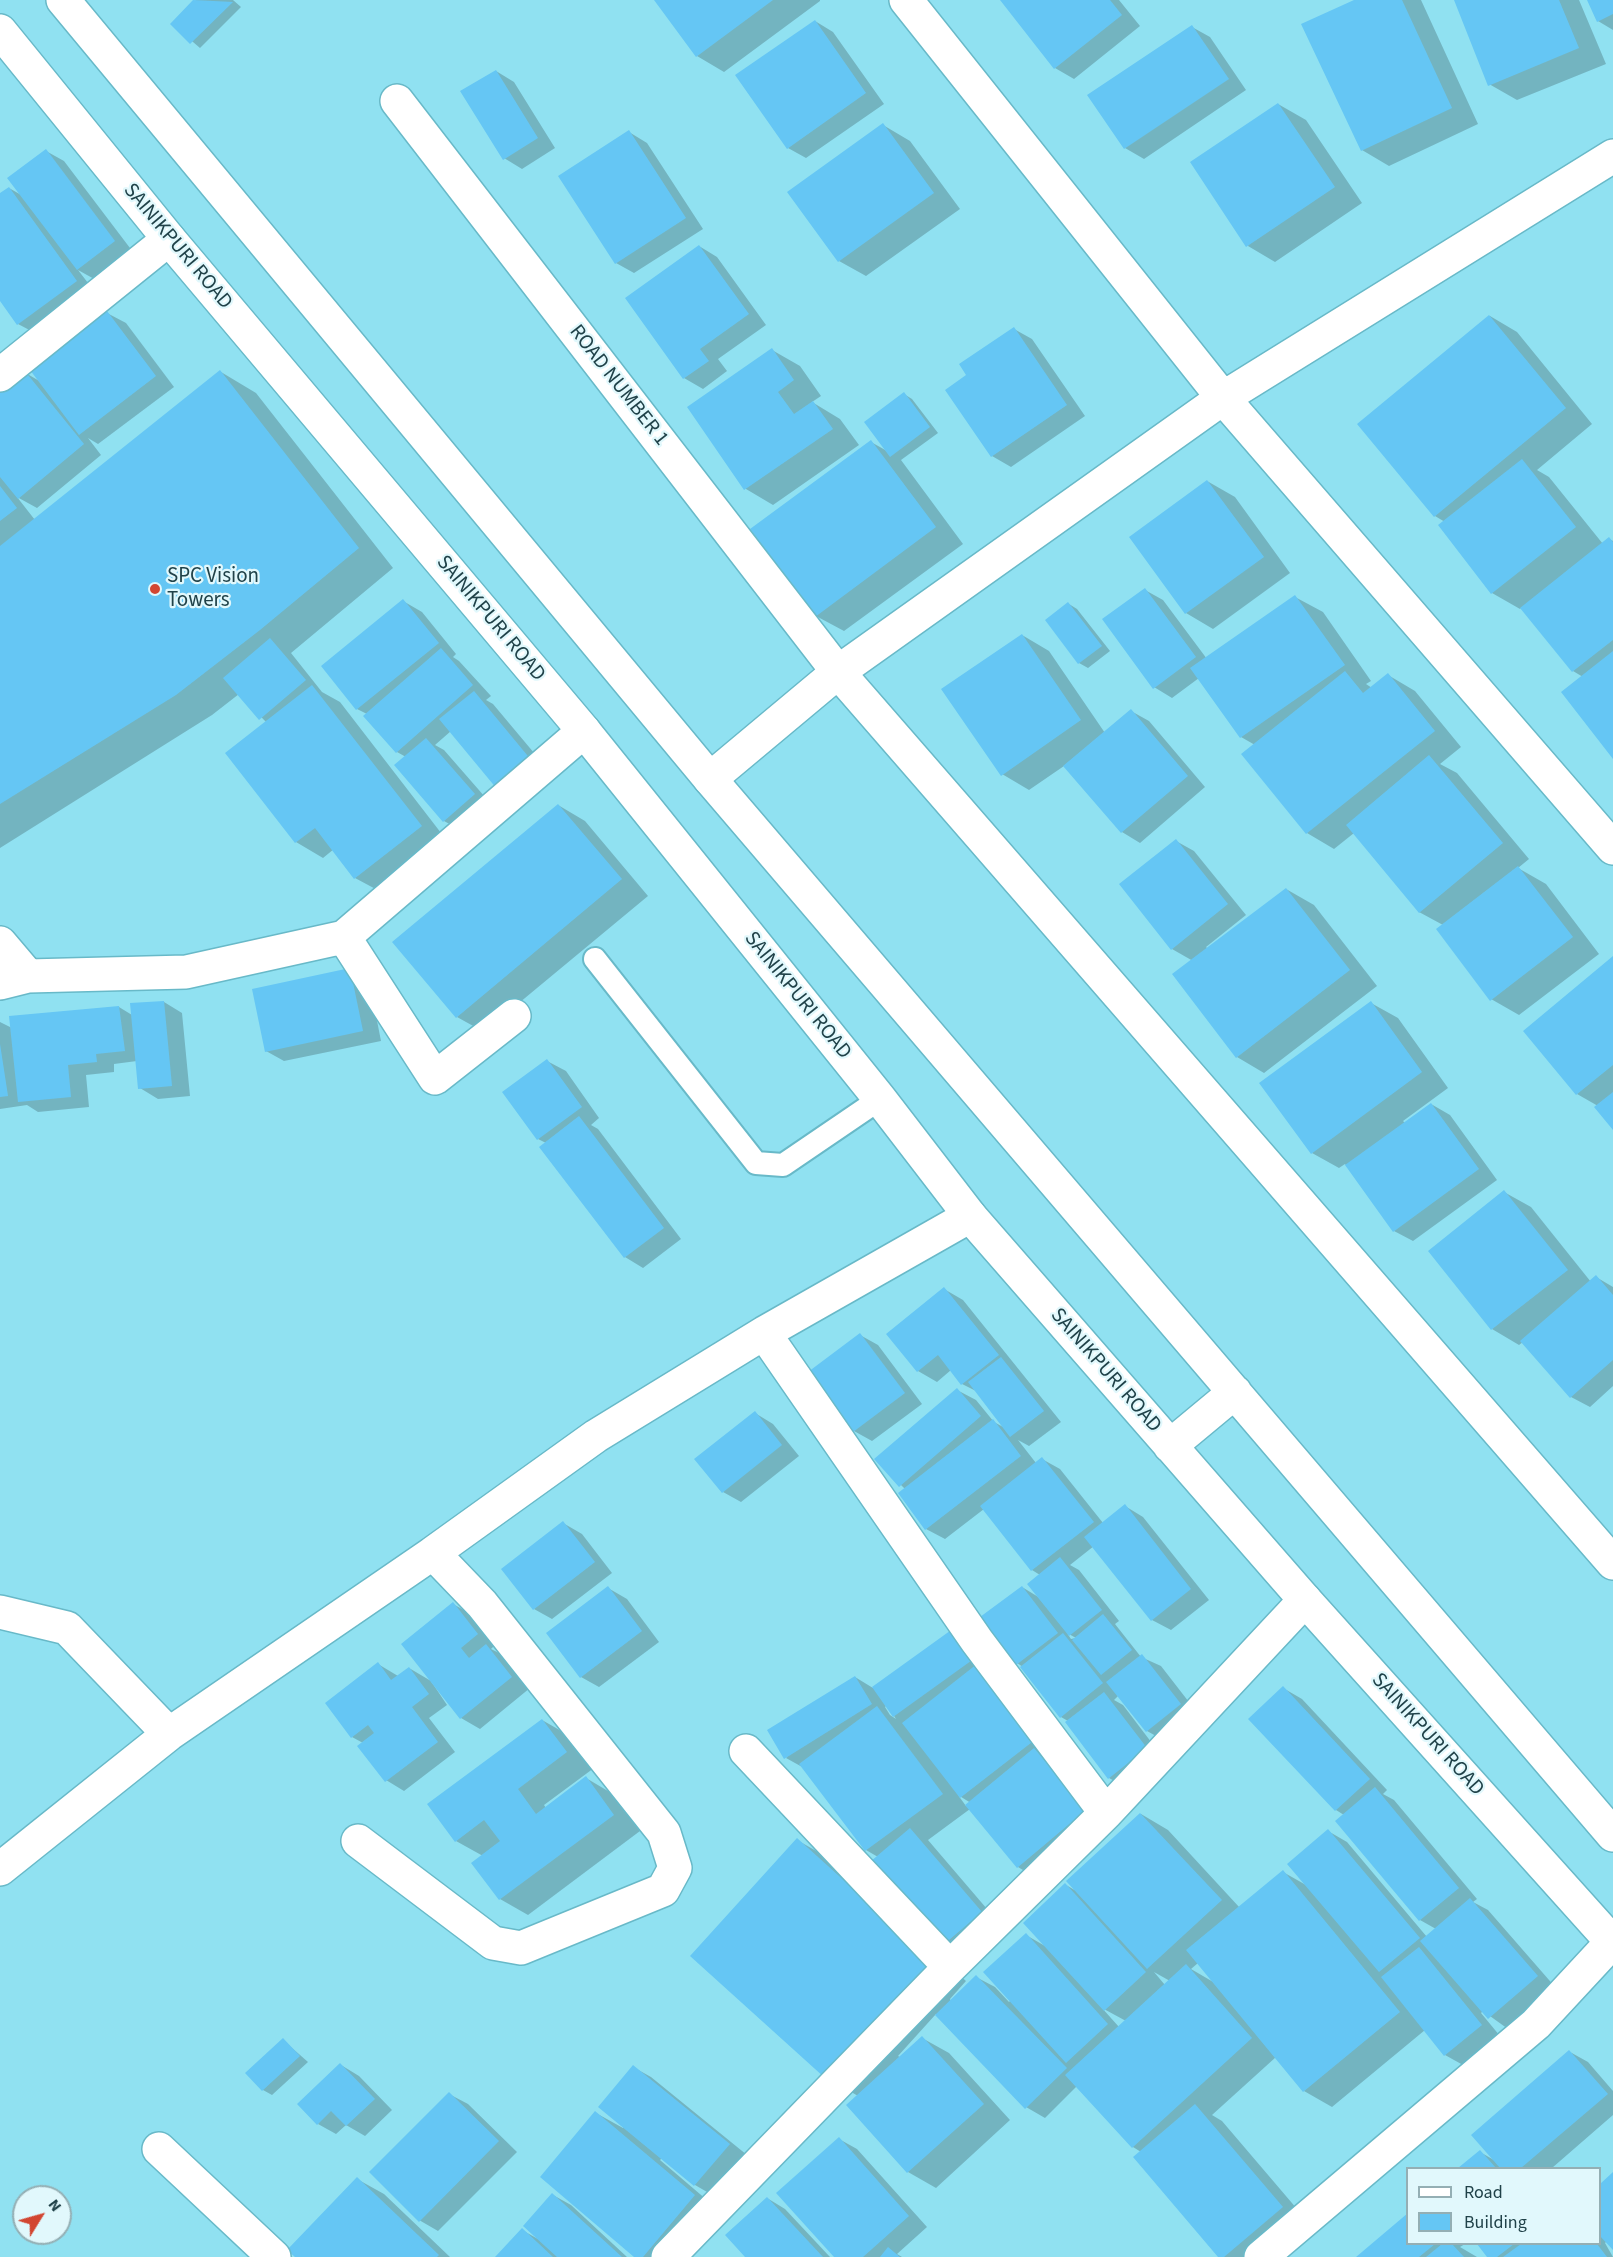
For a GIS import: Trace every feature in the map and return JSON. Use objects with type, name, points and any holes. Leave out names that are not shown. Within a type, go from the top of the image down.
[{"type":"street","points":[[906,0],[1223,398],[1613,848]]},
{"type":"street","points":[[70,3],[710,779],[1613,1835]]},
{"type":"street","name":"SAINIKPURI ROAD","points":[[0,31],[169,238],[584,731],[880,1099],[970,1216],[1305,1600],[1612,1943]]},
{"type":"street","name":"ROAD NUMBER 1","points":[[397,100],[838,672],[1613,1563]]},
{"type":"street","points":[[710,779],[838,672],[1223,398],[1613,156]]},
{"type":"street","points":[[0,375],[169,238]]},
{"type":"street","points":[[0,943],[14,979],[186,972],[344,937],[584,731]]},
{"type":"street","points":[[344,937],[435,1078],[514,1016]]},
{"type":"street","points":[[0,1869],[169,1734],[433,1553],[596,1436],[764,1333],[970,1216]]},
{"type":"street","points":[[764,1333],[977,1641],[1106,1813]]},
{"type":"street","points":[[1170,1446],[1235,1392]]},
{"type":"street","points":[[358,1841],[494,1943],[522,1948],[663,1890],[675,1868],[664,1833],[482,1604],[433,1553]]},
{"type":"street","points":[[668,2257],[950,1967],[1106,1813],[1305,1600]]},
{"type":"street","points":[[0,1612],[67,1628],[169,1734]]},
{"type":"street","points":[[746,1751],[950,1967]]},
{"type":"street","points":[[1261,2257],[1536,2024],[1612,1943]]},
{"type":"street","points":[[159,2149],[274,2257]]},
{"type":"lane","points":[[595,959],[756,1163],[783,1165],[880,1099]]},
{"type":"building","points":[[193,0],[233,2],[190,44],[170,24]]},
{"type":"building","points":[[654,0],[773,0],[696,57]]},
{"type":"building","points":[[1000,0],[1110,0],[1122,15],[1054,69]]},
{"type":"building","points":[[1354,0],[1402,0],[1452,108],[1361,151],[1301,24]]},
{"type":"building","points":[[1454,0],[1559,0],[1579,48],[1488,86]]},
{"type":"building","points":[[1587,0],[1613,0],[1613,14],[1597,22]]},
{"type":"building","points":[[815,20],[866,93],[787,149],[735,75]]},
{"type":"building","points":[[1192,25],[1229,79],[1124,149],[1087,95]]},
{"type":"building","points":[[496,70],[538,138],[503,160],[460,91]]},
{"type":"building","points":[[1278,103],[1335,187],[1246,247],[1190,162]]},
{"type":"building","points":[[883,123],[934,193],[838,262],[787,192]]},
{"type":"building","points":[[629,130],[686,218],[615,264],[558,176]]},
{"type":"building","points":[[46,149],[115,241],[77,270],[7,178]]},
{"type":"building","points":[[9,187],[77,281],[17,325],[0,301],[0,193]]},
{"type":"building","points":[[699,245],[749,314],[700,349],[709,361],[683,379],[625,298]]},
{"type":"building","points":[[107,311],[156,376],[79,435],[30,370]]},
{"type":"building","points":[[1489,315],[1566,408],[1434,517],[1357,424]]},
{"type":"building","points":[[1014,327],[1067,405],[991,457],[945,390],[966,375],[959,364]]},
{"type":"building","points":[[772,348],[794,380],[778,392],[794,414],[813,401],[833,429],[744,490],[687,407]]},
{"type":"building","points":[[24,370],[84,444],[18,499],[0,477],[0,390]]},
{"type":"building","name":"SPC Vision Towers","points":[[220,370],[359,548],[260,630],[176,695],[0,804],[0,546]]},
{"type":"building","points":[[904,392],[930,427],[890,457],[864,422]]},
{"type":"building","points":[[871,440],[936,527],[815,617],[750,529]]},
{"type":"building","points":[[1522,459],[1576,527],[1491,594],[1438,525]]},
{"type":"building","points":[[1207,480],[1264,557],[1185,614],[1129,537]]},
{"type":"building","points":[[0,486],[17,508],[0,521]]},
{"type":"building","points":[[1609,537],[1613,542],[1613,640],[1572,672],[1520,608]]},
{"type":"building","points":[[1145,588],[1196,657],[1153,689],[1102,619]]},
{"type":"building","points":[[1295,595],[1345,665],[1240,738],[1190,668]]},
{"type":"building","points":[[403,599],[439,643],[356,710],[321,666]]},
{"type":"building","points":[[1068,602],[1102,646],[1078,664],[1045,620]]},
{"type":"building","points":[[1022,634],[1081,720],[1001,776],[941,689]]},
{"type":"building","points":[[270,638],[306,680],[259,720],[223,678]]},
{"type":"building","points":[[441,648],[473,685],[396,753],[363,716]]},
{"type":"building","points":[[1613,651],[1613,759],[1561,692]]},
{"type":"building","points":[[1345,671],[1363,693],[1388,673],[1435,731],[1306,834],[1241,754]]},
{"type":"building","points":[[312,685],[422,826],[354,879],[315,828],[295,843],[225,753]]},
{"type":"building","points":[[474,691],[532,761],[497,789],[439,719]]},
{"type":"building","points":[[1131,709],[1188,776],[1121,833],[1063,766]]},
{"type":"building","points":[[426,738],[475,794],[443,822],[394,765]]},
{"type":"building","points":[[1429,755],[1503,843],[1419,913],[1346,825]]},
{"type":"building","points":[[558,804],[622,879],[456,1018],[392,942]]},
{"type":"building","points":[[1176,839],[1228,904],[1171,950],[1119,884]]},
{"type":"building","points":[[1518,866],[1573,937],[1490,1001],[1436,929]]},
{"type":"building","points":[[1286,888],[1350,970],[1236,1058],[1172,974]]},
{"type":"building","points":[[1613,956],[1613,1065],[1576,1095],[1523,1031]]},
{"type":"building","points":[[350,968],[363,1031],[265,1052],[252,989]]},
{"type":"building","points":[[164,1001],[172,1086],[138,1089],[130,1003]]},
{"type":"building","points":[[1371,1001],[1422,1072],[1311,1154],[1259,1083]]},
{"type":"building","points":[[119,1006],[125,1051],[96,1054],[97,1062],[68,1065],[71,1097],[18,1102],[9,1016]]},
{"type":"building","points":[[0,1044],[8,1096],[0,1097]]},
{"type":"building","points":[[547,1059],[582,1107],[537,1140],[502,1092]]},
{"type":"building","points":[[1613,1092],[1613,1130],[1594,1107]]},
{"type":"building","points":[[1431,1103],[1479,1169],[1393,1232],[1345,1165]]},
{"type":"building","points":[[579,1116],[664,1228],[624,1258],[539,1147]]},
{"type":"building","points":[[1504,1190],[1568,1270],[1491,1330],[1428,1251]]},
{"type":"building","points":[[1596,1275],[1613,1295],[1613,1360],[1570,1398],[1520,1341]]},
{"type":"building","points":[[944,1287],[999,1355],[961,1385],[938,1355],[917,1372],[886,1334]]},
{"type":"building","points":[[860,1333],[905,1393],[853,1432],[808,1372]]},
{"type":"building","points":[[1001,1357],[1044,1411],[1010,1437],[968,1382]]},
{"type":"building","points":[[957,1388],[981,1416],[899,1487],[874,1459]]},
{"type":"building","points":[[755,1411],[782,1445],[722,1493],[694,1459]]},
{"type":"building","points":[[993,1419],[1021,1456],[925,1530],[898,1493]]},
{"type":"building","points":[[1042,1457],[1094,1522],[1031,1571],[980,1506]]},
{"type":"building","points":[[1125,1504],[1191,1589],[1151,1621],[1084,1537]]},
{"type":"building","points":[[563,1521],[595,1562],[533,1610],[501,1569]]},
{"type":"building","points":[[1060,1557],[1102,1610],[1069,1636],[1027,1584]]},
{"type":"building","points":[[608,1586],[642,1631],[580,1678],[546,1633]]},
{"type":"building","points":[[1022,1586],[1058,1633],[1016,1665],[980,1617]]},
{"type":"building","points":[[453,1602],[478,1634],[461,1648],[469,1658],[486,1644],[512,1677],[460,1719],[401,1644]]},
{"type":"building","points":[[1103,1614],[1132,1650],[1101,1675],[1072,1640]]},
{"type":"building","points":[[954,1628],[975,1658],[893,1717],[872,1687]]},
{"type":"building","points":[[1063,1633],[1103,1683],[1060,1718],[1020,1667]]},
{"type":"building","points":[[1142,1654],[1181,1704],[1146,1732],[1106,1682]]},
{"type":"building","points":[[378,1662],[391,1680],[409,1667],[429,1694],[412,1707],[438,1742],[385,1782],[357,1746],[374,1733],[368,1725],[351,1738],[325,1703]]},
{"type":"building","points":[[977,1664],[1036,1739],[960,1798],[902,1723]]},
{"type":"building","points":[[855,1676],[872,1704],[784,1759],[767,1730]]},
{"type":"building","points":[[1283,1686],[1370,1779],[1335,1811],[1248,1719]]},
{"type":"building","points":[[1104,1692],[1147,1748],[1108,1779],[1065,1722]]},
{"type":"building","points":[[877,1706],[943,1794],[865,1851],[799,1764]]},
{"type":"building","points":[[542,1719],[567,1752],[518,1789],[536,1814],[586,1776],[614,1815],[499,1900],[471,1863],[500,1841],[484,1820],[455,1842],[427,1804]]},
{"type":"building","points":[[1034,1748],[1086,1810],[1017,1868],[965,1805]]},
{"type":"building","points":[[1375,1787],[1459,1888],[1419,1921],[1335,1821]]},
{"type":"building","points":[[1140,1813],[1222,1900],[1147,1969],[1066,1881]]},
{"type":"building","points":[[910,1828],[982,1912],[942,1946],[870,1862]]},
{"type":"building","points":[[1328,1829],[1420,1938],[1379,1972],[1287,1864]]},
{"type":"building","points":[[797,1838],[932,1960],[825,2078],[690,1956]]},
{"type":"building","points":[[1283,1870],[1400,2012],[1303,2092],[1186,1950]]},
{"type":"building","points":[[1065,1883],[1146,1972],[1104,2011],[1023,1923]]},
{"type":"building","points":[[1470,1898],[1538,1976],[1488,2019],[1420,1941]]},
{"type":"building","points":[[1026,1933],[1108,2024],[1066,2063],[983,1972]]},
{"type":"building","points":[[1419,1947],[1482,2025],[1444,2056],[1381,1977]]},
{"type":"building","points":[[1186,1964],[1252,2038],[1132,2148],[1065,2075]]},
{"type":"building","points":[[976,1975],[1067,2068],[1025,2109],[935,2015]]},
{"type":"building","points":[[922,2036],[984,2104],[907,2173],[846,2105]]},
{"type":"building","points":[[283,2038],[300,2056],[262,2091],[245,2073]]},
{"type":"building","points":[[1569,2050],[1608,2094],[1522,2167],[1499,2167],[1471,2135]]},
{"type":"building","points":[[340,2063],[375,2099],[346,2126],[331,2111],[317,2125],[297,2104]]},
{"type":"building","points":[[633,2065],[730,2144],[694,2186],[598,2107]]},
{"type":"building","points":[[449,2092],[499,2141],[419,2222],[369,2172]]},
{"type":"building","points":[[1195,2104],[1283,2207],[1224,2257],[1218,2257],[1133,2157]]},
{"type":"building","points":[[595,2111],[695,2195],[643,2257],[634,2257],[540,2177]]},
{"type":"building","points":[[839,2137],[909,2216],[863,2257],[834,2257],[776,2193]]},
{"type":"building","points":[[1480,2150],[1495,2167],[1459,2167]]},
{"type":"building","points":[[1613,2172],[1613,2250],[1601,2237],[1601,2183]]},
{"type":"building","points":[[357,2177],[439,2255],[437,2257],[295,2257],[287,2250]]},
{"type":"building","points":[[552,2193],[622,2257],[557,2257],[523,2226]]},
{"type":"building","points":[[767,2197],[823,2257],[745,2257],[725,2235]]},
{"type":"building","points":[[1406,2215],[1406,2245],[1434,2245],[1419,2257],[1356,2257]]},
{"type":"building","points":[[522,2228],[553,2257],[495,2257]]},
{"type":"building","points":[[1441,2245],[1453,2245],[1464,2257],[1426,2257]]},
{"type":"building","points":[[1478,2245],[1513,2245],[1497,2257],[1487,2257]]},
{"type":"building","points":[[1520,2245],[1598,2245],[1607,2257],[1503,2257]]},
{"type":"building","points":[[888,2247],[900,2257],[880,2257]]},
{"type":"place","name":"SPC Vision Towers","points":[[155,589]]}]
